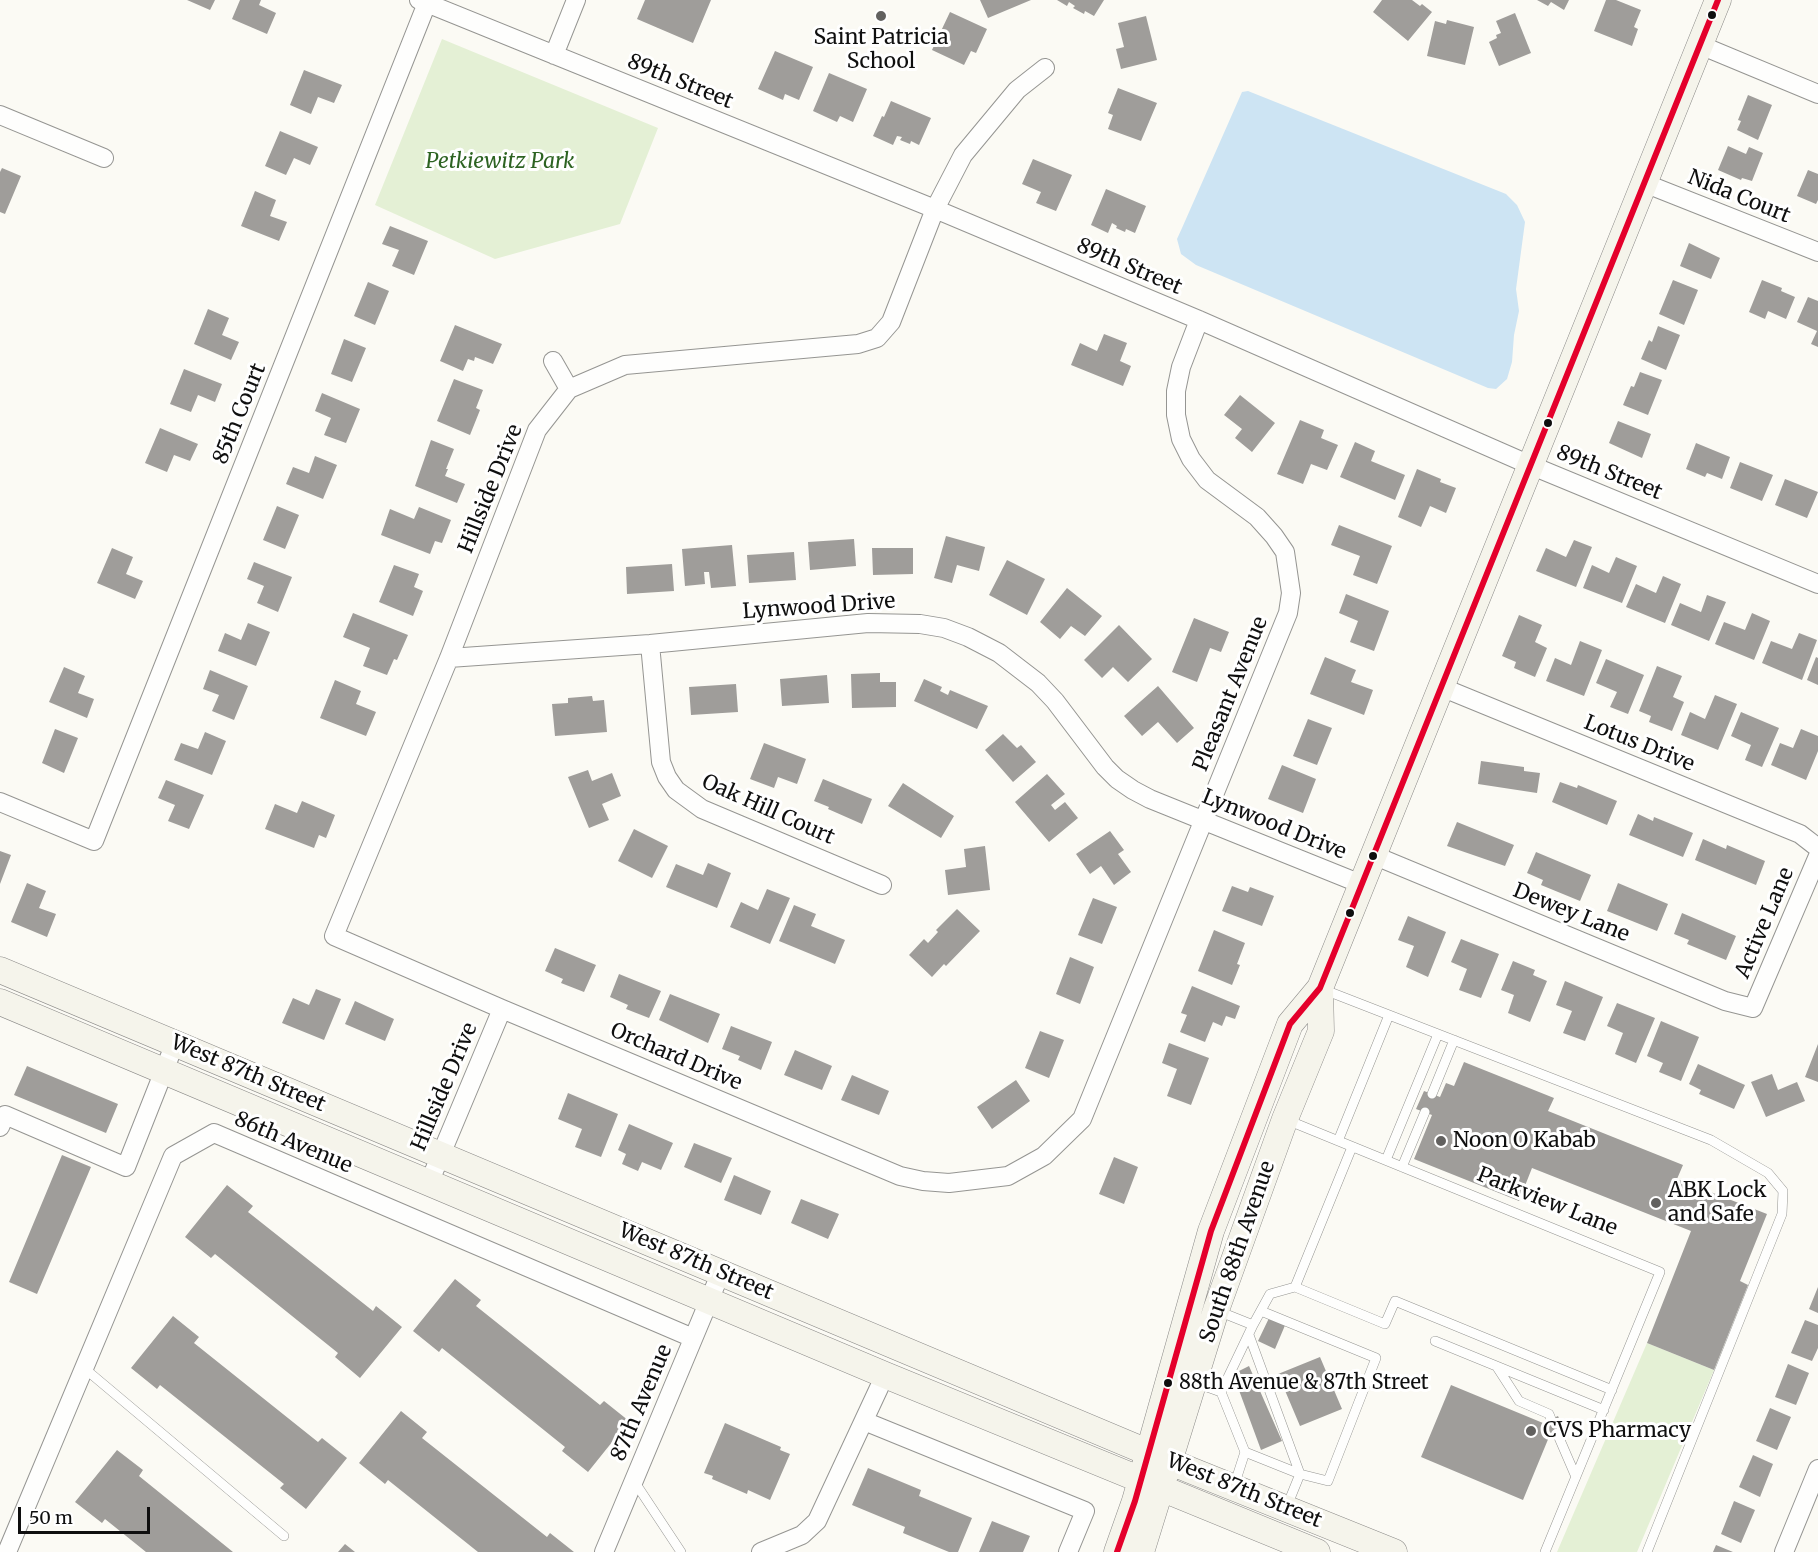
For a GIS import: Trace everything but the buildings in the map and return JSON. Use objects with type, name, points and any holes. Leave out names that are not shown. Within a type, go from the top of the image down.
[{"type":"main road","name":"South 88th Avenue","points":[[1141,1552],[1150,1484],[1211,1231],[1290,1024],[1320,988],[1718,0]]},
{"type":"main road","name":"West 87th Street","points":[[0,970],[1158,1456],[1394,1552]]},
{"type":"main road","name":"South 88th Avenue","points":[[1158,1456],[1194,1382],[1216,1310],[1285,1119],[1321,1031],[1320,988]]},
{"type":"main road","name":"West 87th Street","points":[[0,1002],[885,1375],[1317,1552]]},
{"type":"main road","name":"South 88th Avenue","points":[[1118,1552],[1150,1484]]},
{"type":"street","points":[[554,55],[576,0]]},
{"type":"street","name":"89th Street","points":[[423,2],[934,209],[1199,320],[1530,465],[1818,584]]},
{"type":"street","name":"85th Court","points":[[0,802],[94,841],[423,2]]},
{"type":"street","points":[[1700,45],[1818,94]]},
{"type":"street","name":"Hillside Drive","points":[[334,936],[449,658],[537,430],[569,389],[626,365],[858,345],[877,338],[891,322],[934,209],[963,155],[1017,90],[1045,68]]},
{"type":"street","points":[[0,115],[104,158]]},
{"type":"street","name":"Nida Court","points":[[1644,183],[1818,252]]},
{"type":"street","name":"Pleasant Avenue","points":[[1008,1176],[1044,1156],[1082,1119],[1288,614],[1291,592],[1285,552],[1257,517],[1207,480],[1191,459],[1181,440],[1176,415],[1176,390],[1181,368],[1199,320]]},
{"type":"street","points":[[553,361],[569,389]]},
{"type":"street","name":"Lynwood Drive","points":[[449,658],[650,644],[868,622],[910,623],[944,628],[999,653],[1038,683],[1055,700],[1105,767],[1117,778],[1150,799],[1361,884]]},
{"type":"street","name":"Oak Hill Court","points":[[650,644],[661,762],[676,790],[702,809],[882,885]]},
{"type":"street","name":"Lotus Drive","points":[[1441,687],[1800,834],[1818,848]]},
{"type":"street","name":"Dewey Lane","points":[[1373,855],[1725,1000],[1753,1008]]},
{"type":"street","name":"Active Lane","points":[[1753,1008],[1818,856]]},
{"type":"street","name":"Orchard Drive","points":[[334,936],[900,1176],[949,1183],[1008,1176]]},
{"type":"street","name":"Hillside Drive","points":[[429,1183],[502,1009]]},
{"type":"street","points":[[0,1127],[5,1115],[126,1167],[175,1043]]},
{"type":"street","name":"86th Avenue","points":[[7,1552],[173,1156],[214,1133],[693,1338]]},
{"type":"street","name":"87th Avenue","points":[[604,1552],[721,1272]]},
{"type":"street","points":[[761,1552],[802,1535],[817,1521],[885,1375]]},
{"type":"street","points":[[864,1421],[1085,1511],[1068,1552]]},
{"type":"street","points":[[1784,1552],[1818,1469]]},
{"type":"lane","points":[[1320,988],[1710,1140],[1768,1173],[1783,1191],[1782,1214],[1647,1552]]},
{"type":"lane","points":[[1338,1141],[1389,1015]]},
{"type":"lane","points":[[1386,1160],[1438,1034]]},
{"type":"lane","points":[[1432,1094],[1454,1040]]},
{"type":"lane","points":[[1402,1167],[1425,1113]]},
{"type":"lane","name":"Parkview Lane","points":[[1285,1119],[1660,1272],[1612,1390]]},
{"type":"lane","points":[[1295,1287],[1352,1147]]},
{"type":"lane","points":[[1221,1392],[1270,1294],[1295,1287],[1385,1324],[1395,1300],[1612,1390],[1545,1552]]},
{"type":"lane","points":[[1216,1310],[1253,1325]]},
{"type":"lane","points":[[1245,1452],[1300,1474],[1328,1481],[1376,1358],[1261,1311]]},
{"type":"lane","points":[[1249,1335],[1300,1474],[1286,1509]]},
{"type":"lane","points":[[1435,1341],[1604,1410]]},
{"type":"lane","points":[[1497,1366],[1519,1401],[1549,1414],[1551,1419]]},
{"type":"lane","points":[[84,1368],[284,1536]]},
{"type":"lane","points":[[1194,1382],[1221,1392],[1245,1452],[1233,1487]]},
{"type":"lane","points":[[1557,1433],[1576,1477]]},
{"type":"lane","points":[[634,1481],[681,1552]]},
{"type":"green space","name":"Petkiewitz Park","points":[[442,39],[658,128],[620,224],[495,259],[375,205]]},
{"type":"green space","points":[[1647,1343],[1714,1370],[1637,1552],[1557,1552]]},
{"type":"water","points":[[1248,91],[1506,194],[1517,205],[1525,222],[1516,289],[1519,311],[1512,362],[1507,379],[1496,389],[1488,388],[1196,265],[1181,254],[1177,239],[1242,92]]},
{"type":"transit line","points":[[1117,1552],[1135,1501],[1211,1231],[1290,1024],[1320,988],[1718,0]]},
{"type":"place","name":"Saint Patricia School","points":[[881,16]]},
{"type":"place","name":"Noon O Kabab","points":[[1441,1141]]},
{"type":"place","name":"ABK Lock and Safe","points":[[1656,1203]]},
{"type":"place","name":"88th Avenue & 87th Street","points":[[1168,1383]]},
{"type":"place","name":"CVS Pharmacy","points":[[1531,1431]]}]
